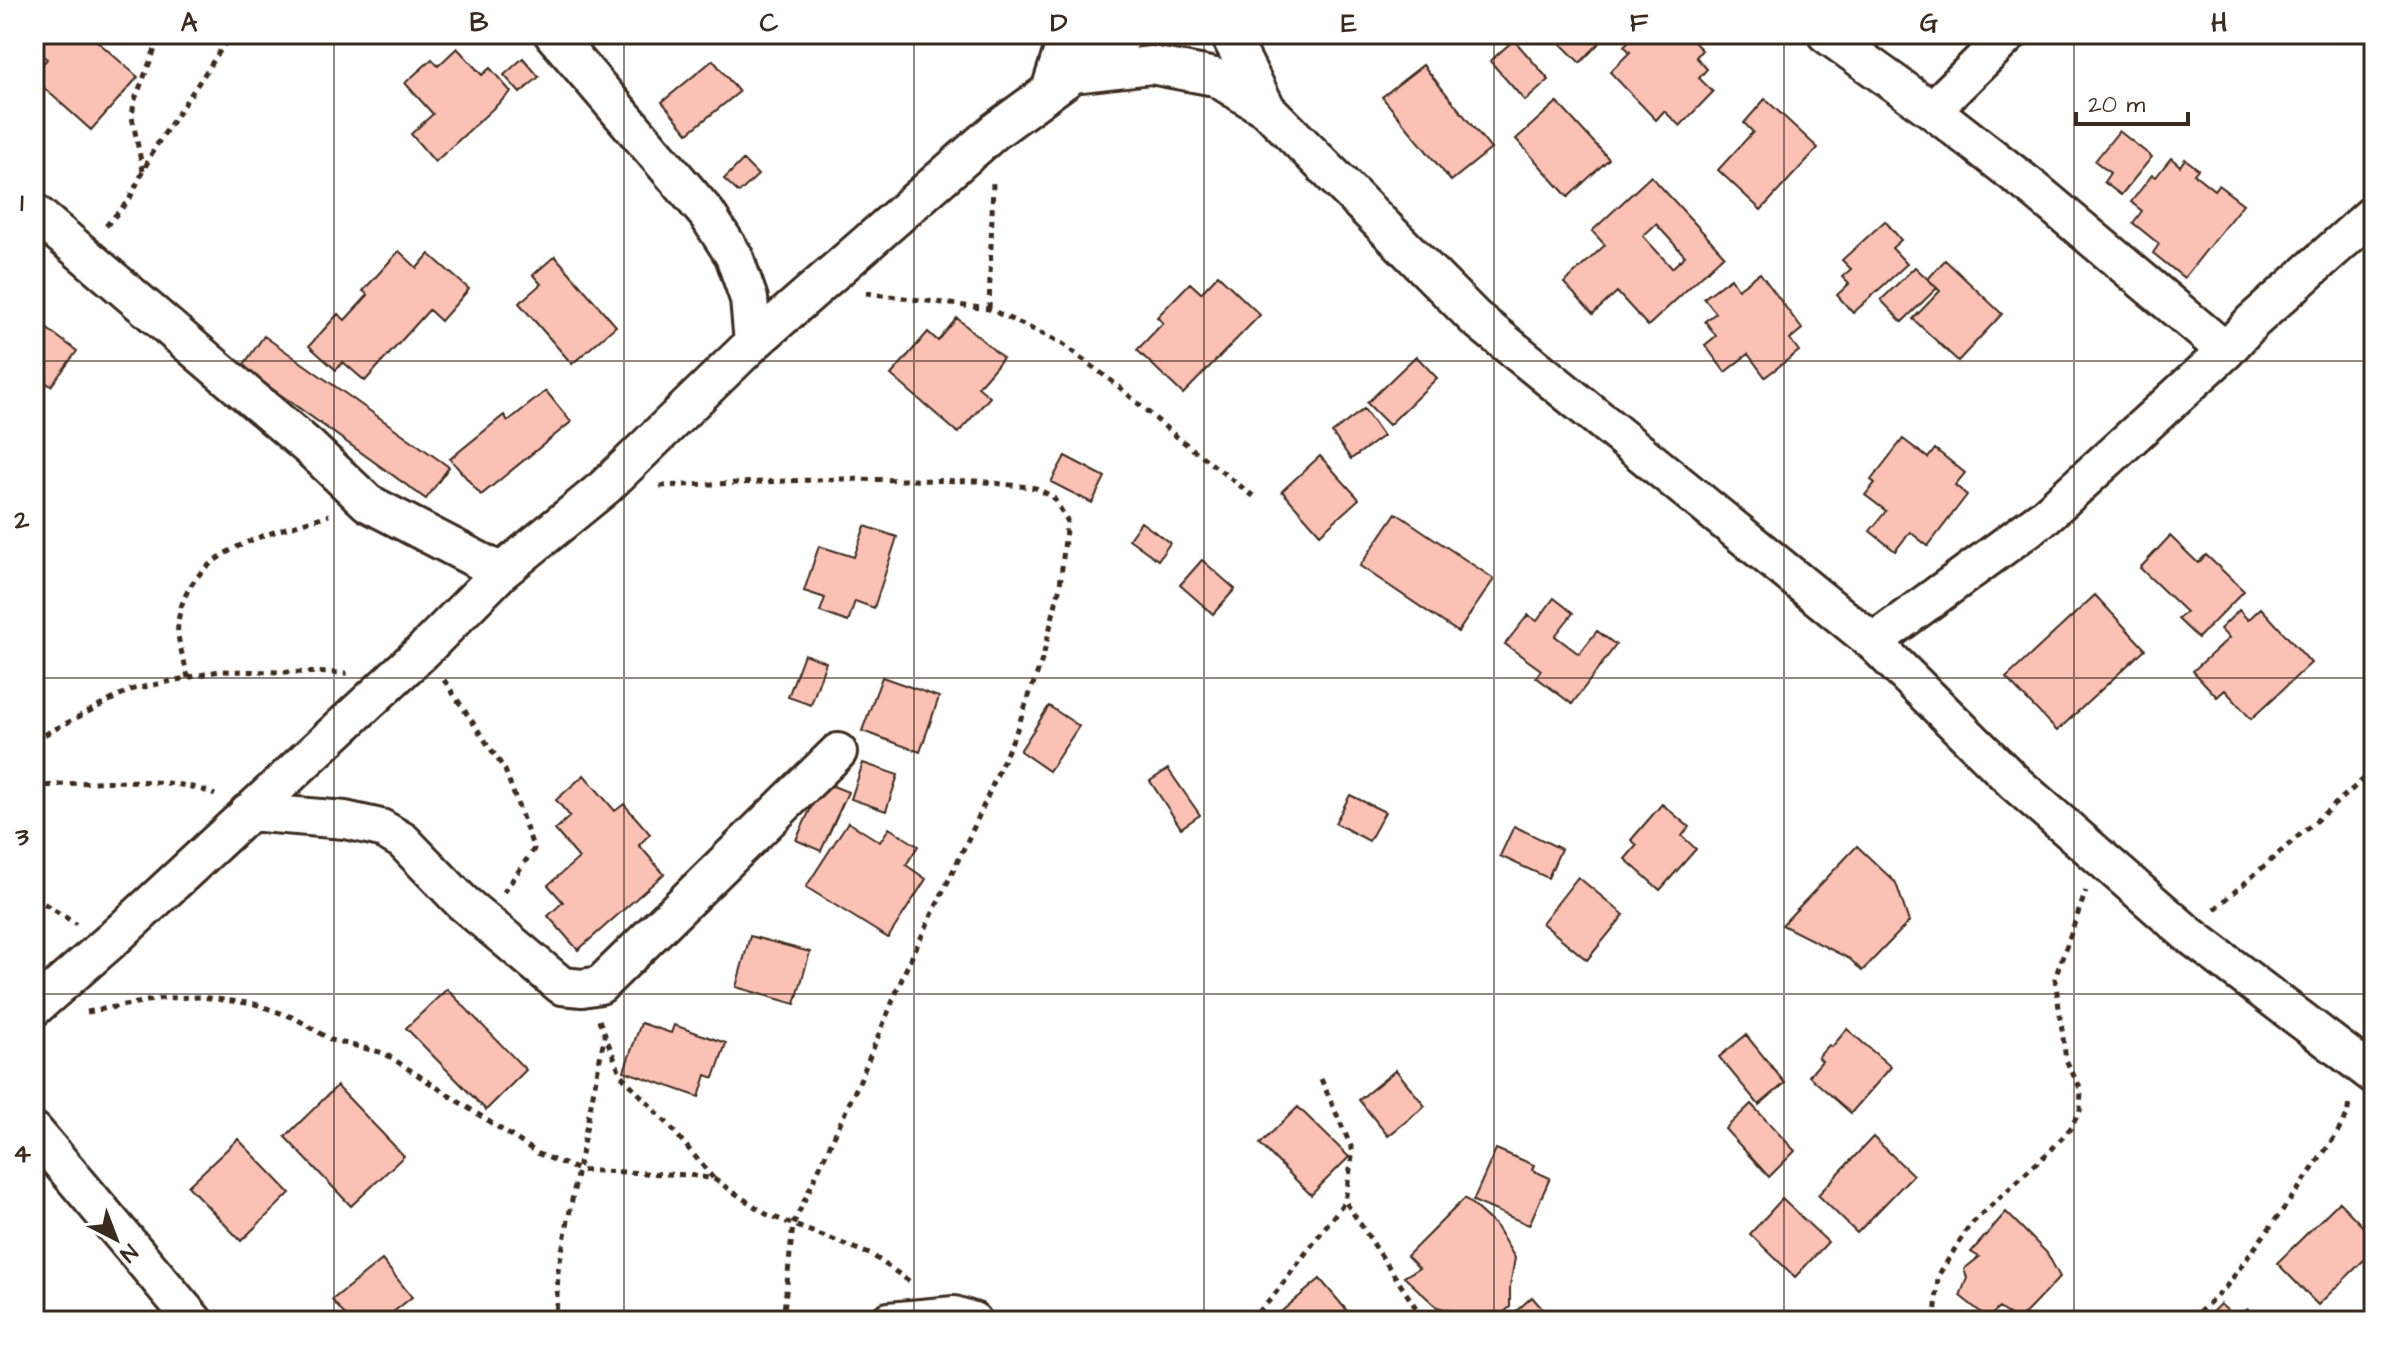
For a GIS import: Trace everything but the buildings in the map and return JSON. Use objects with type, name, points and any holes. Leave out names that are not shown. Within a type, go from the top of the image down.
[{"type":"street","points":[[553,34],[707,214],[721,235],[734,256],[749,299],[753,343]]},
{"type":"street","points":[[1062,82],[1068,34]]},
{"type":"street","points":[[34,1008],[114,938],[411,662],[501,572],[605,487],[753,343],[995,131],[1124,34]]},
{"type":"street","points":[[1229,34],[1268,110]]},
{"type":"street","points":[[1826,34],[1932,110],[2036,191],[2226,351]]},
{"type":"street","points":[[1932,110],[2009,34]]},
{"type":"street","points":[[1062,82],[1151,65],[1215,77],[1268,110],[1475,318],[1873,642],[2015,783],[2187,933],[2365,1069]]},
{"type":"street","points":[[34,212],[310,448],[368,503],[501,572]]},
{"type":"street","points":[[1873,642],[2044,517],[2226,351],[2252,322],[2374,213]]},
{"type":"street","points":[[248,812],[345,820],[381,828],[403,841],[462,902],[562,986],[582,988],[600,985],[838,752]]},
{"type":"street","points":[[34,1131],[194,1321]]},
{"type":"street","points":[[889,1321],[964,1318]]},
{"type":"path","points":[[143,172],[132,117],[134,102],[161,34]]},
{"type":"path","points":[[81,253],[129,200],[154,149],[224,45],[236,34]]},
{"type":"path","points":[[989,309],[995,131]]},
{"type":"path","points":[[822,285],[902,300],[989,309],[1060,342],[1257,499]]},
{"type":"path","points":[[605,487],[839,479],[977,481],[1036,488],[1053,497],[1067,520],[1060,586],[1043,657],[1016,732],[793,1225],[783,1321]]},
{"type":"path","points":[[188,678],[177,626],[184,595],[203,570],[240,544],[368,503]]},
{"type":"path","points":[[34,740],[130,690],[219,671],[411,662],[505,770],[534,849],[503,892],[511,903]]},
{"type":"path","points":[[2187,933],[2374,770]]},
{"type":"path","points":[[34,787],[82,782],[188,785],[248,812]]},
{"type":"path","points":[[1935,1321],[1938,1276],[1969,1226],[2052,1149],[2070,1129],[2080,1111],[2081,1090],[2066,1060],[2055,978],[2098,856]]},
{"type":"path","points":[[34,897],[78,925],[114,938]]},
{"type":"path","points":[[582,988],[605,1033],[621,1075],[714,1179],[766,1214],[872,1255],[964,1318]]},
{"type":"path","points":[[78,1012],[164,998],[201,997],[255,1004],[295,1018],[331,1040],[384,1053],[539,1154],[579,1170],[714,1179]]},
{"type":"path","points":[[556,1321],[558,1271],[605,1033]]},
{"type":"path","points":[[2190,1321],[2225,1288],[2336,1135],[2347,1116],[2365,1069]]},
{"type":"path","points":[[1250,1321],[1271,1299],[1345,1201],[1353,1151],[1321,1079]]},
{"type":"path","points":[[1345,1201],[1416,1308],[1431,1321]]}]
